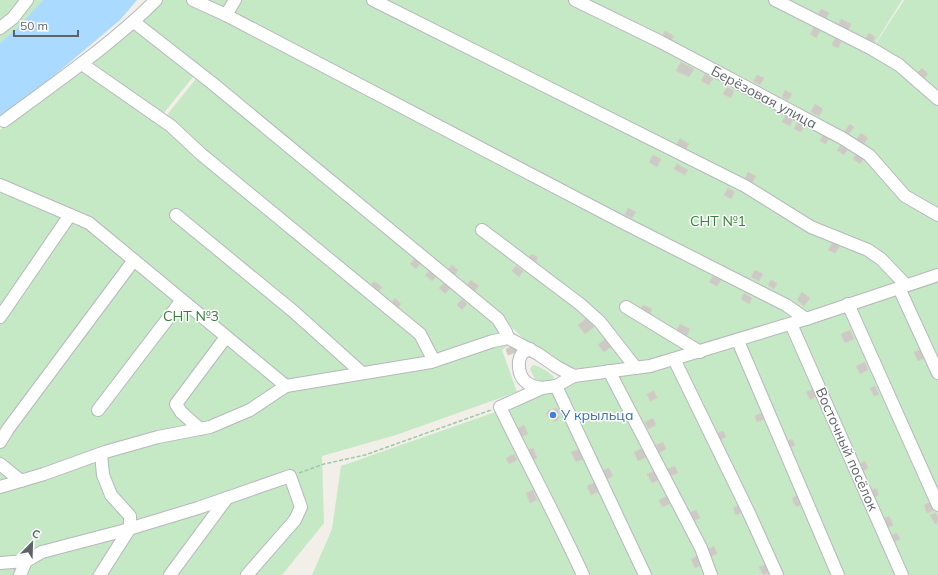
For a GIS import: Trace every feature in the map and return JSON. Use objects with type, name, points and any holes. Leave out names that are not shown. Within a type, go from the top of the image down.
[{"type":"street","points":[[0,28],[13,18],[27,0]]},
{"type":"street","points":[[4,122],[82,64],[134,22],[156,0]]},
{"type":"street","points":[[193,0],[226,15],[622,222],[786,305],[806,320]]},
{"type":"street","points":[[226,15],[235,0]]},
{"type":"street","points":[[373,0],[745,186],[811,227],[868,250],[881,259],[903,286],[938,373]]},
{"type":"street","name":"Берёзовая улица","points":[[575,0],[660,42],[842,138],[868,155],[905,196],[938,215]]},
{"type":"street","points":[[774,0],[872,49],[899,65],[938,99]]},
{"type":"street","points":[[134,22],[212,83],[498,319],[508,338],[530,349],[557,367],[574,376]]},
{"type":"street","points":[[82,64],[171,126],[201,154],[420,334],[434,361]]},
{"type":"street","points":[[0,185],[89,223],[286,386]]},
{"type":"street","points":[[0,317],[70,215]]},
{"type":"street","points":[[176,215],[293,311],[362,373]]},
{"type":"street","points":[[482,230],[580,304],[600,322],[636,368]]},
{"type":"street","points":[[0,442],[8,429],[134,260]]},
{"type":"street","points":[[583,575],[500,407],[542,388],[556,386],[574,376],[650,366],[806,320],[848,304],[938,275]]},
{"type":"street","points":[[98,410],[182,300]]},
{"type":"street","points":[[848,304],[938,505]]},
{"type":"street","points":[[626,307],[700,352]]},
{"type":"street","name":"Восточный посёлок","points":[[792,324],[902,575]]},
{"type":"street","points":[[200,429],[181,412],[176,404],[226,337]]},
{"type":"street","points":[[0,487],[158,437],[210,426],[250,410],[286,386],[434,361],[493,341],[508,338]]},
{"type":"street","points":[[738,341],[838,575]]},
{"type":"street","points":[[530,349],[524,352],[520,357],[519,363],[521,376],[525,382],[542,388]]},
{"type":"street","points":[[674,359],[749,512],[777,575]]},
{"type":"street","points":[[609,371],[701,548],[711,575]]},
{"type":"street","points":[[556,386],[646,575]]},
{"type":"street","points":[[100,575],[130,528],[130,516],[111,495],[103,476],[101,454]]},
{"type":"street","points":[[0,464],[21,481]]},
{"type":"street","points":[[0,563],[26,561],[42,552],[130,528],[227,498],[290,476],[301,507],[295,520],[247,575]]},
{"type":"street","points":[[170,575],[227,498]]},
{"type":"street","points":[[20,575],[26,561]]},
{"type":"path","points":[[290,476],[324,464],[365,455],[500,407]]},
{"type":"green space","points":[[0,0],[43,0],[16,29],[0,43]]},
{"type":"green space","name":"СНТ №1","points":[[150,0],[902,0],[871,50],[938,104],[938,575],[312,575],[332,529],[341,466],[504,409],[570,384],[486,302],[201,67],[163,114],[93,63]]},
{"type":"green space","points":[[904,0],[938,0],[938,92],[875,45]]},
{"type":"green space","name":"СНТ №3","points":[[76,62],[163,120],[199,75],[519,337],[502,350],[517,392],[396,435],[322,456],[324,523],[282,575],[0,575],[0,130]]},
{"type":"green space","points":[[533,365],[547,371],[552,375],[554,377],[552,381],[545,383],[536,381],[530,369]]},
{"type":"water","points":[[43,0],[137,0],[120,20],[0,121],[0,43],[16,29]]},
{"type":"building","points":[[821,9],[829,13],[826,19],[818,15]]},
{"type":"building","points":[[841,19],[851,24],[848,31],[838,26]]},
{"type":"building","points":[[814,27],[820,31],[816,38],[810,34]]},
{"type":"building","points":[[665,31],[674,36],[670,42],[662,37]]},
{"type":"building","points":[[869,33],[875,37],[873,42],[866,38]]},
{"type":"building","points":[[835,38],[841,42],[838,48],[832,45]]},
{"type":"building","points":[[681,62],[694,69],[689,77],[676,71]]},
{"type":"building","points":[[922,68],[928,74],[923,79],[917,73]]},
{"type":"building","points":[[705,74],[713,78],[709,85],[701,81]]},
{"type":"building","points":[[757,75],[764,78],[760,85],[753,81]]},
{"type":"building","points":[[727,87],[734,91],[731,98],[723,94]]},
{"type":"building","points":[[785,90],[792,94],[788,100],[782,97]]},
{"type":"building","points":[[815,104],[823,109],[819,116],[811,112]]},
{"type":"building","points":[[786,115],[793,119],[790,126],[782,122]]},
{"type":"building","points":[[798,121],[805,125],[801,132],[794,129]]},
{"type":"building","points":[[850,124],[854,127],[848,135],[844,132]]},
{"type":"building","points":[[861,133],[868,138],[863,145],[856,140]]},
{"type":"building","points":[[823,135],[829,138],[826,144],[820,141]]},
{"type":"building","points":[[680,138],[689,144],[685,151],[676,146]]},
{"type":"building","points":[[841,145],[848,149],[844,155],[837,150]]},
{"type":"building","points":[[857,153],[864,158],[860,164],[853,159]]},
{"type":"building","points":[[653,155],[661,159],[657,167],[649,162]]},
{"type":"building","points":[[677,164],[688,170],[685,175],[674,169]]},
{"type":"building","points":[[748,172],[756,176],[751,185],[744,181]]},
{"type":"building","points":[[728,188],[735,192],[731,199],[724,195]]},
{"type":"building","points":[[628,208],[636,212],[632,218],[625,215]]},
{"type":"building","points":[[833,242],[840,246],[835,253],[828,250]]},
{"type":"building","points":[[532,254],[538,258],[533,265],[527,260]]},
{"type":"building","points":[[415,258],[421,263],[416,269],[410,264]]},
{"type":"building","points":[[452,265],[458,270],[454,276],[447,271]]},
{"type":"building","points":[[516,266],[523,271],[519,277],[512,271]]},
{"type":"building","points":[[431,270],[437,276],[432,281],[425,275]]},
{"type":"building","points":[[755,270],[763,274],[759,281],[751,277]]},
{"type":"building","points":[[713,276],[721,280],[717,286],[709,282]]},
{"type":"building","points":[[471,280],[479,286],[473,293],[466,287]]},
{"type":"building","points":[[771,280],[777,283],[774,289],[768,285]]},
{"type":"building","points":[[374,281],[382,287],[377,294],[369,287]]},
{"type":"building","points":[[444,283],[450,288],[445,294],[439,288]]},
{"type":"building","points":[[802,292],[810,298],[804,306],[797,300]]},
{"type":"building","points":[[744,293],[752,298],[749,304],[741,299]]},
{"type":"building","points":[[395,298],[401,304],[397,309],[391,304]]},
{"type":"building","points":[[462,299],[467,304],[462,310],[457,305]]},
{"type":"building","points":[[643,305],[652,309],[648,318],[639,313]]},
{"type":"building","points":[[587,318],[594,327],[585,334],[578,325]]},
{"type":"building","points":[[680,324],[690,329],[686,337],[676,332]]},
{"type":"building","points":[[850,330],[854,339],[845,343],[841,334]]},
{"type":"building","points":[[605,339],[611,347],[604,352],[598,345]]},
{"type":"building","points":[[515,345],[517,352],[508,355],[506,349]]},
{"type":"building","points":[[922,349],[926,357],[918,361],[914,352]]},
{"type":"building","points":[[865,362],[868,370],[860,374],[856,366]]},
{"type":"building","points":[[875,386],[879,394],[874,396],[870,388]]},
{"type":"building","points":[[814,389],[817,396],[810,400],[806,392]]},
{"type":"building","points":[[654,391],[657,398],[650,401],[647,394]]},
{"type":"building","name":"У крыльца","points":[[554,408],[558,409],[559,412],[557,421],[553,421],[551,417],[548,417],[546,414],[549,410],[553,411]]},
{"type":"building","points":[[761,413],[764,419],[757,422],[755,416]]},
{"type":"building","points":[[653,418],[656,425],[648,429],[645,422]]},
{"type":"building","points":[[524,425],[528,434],[521,437],[517,429]]},
{"type":"building","points":[[723,431],[726,437],[718,441],[716,434]]},
{"type":"building","points":[[792,439],[795,445],[788,449],[785,442]]},
{"type":"building","points":[[663,442],[666,449],[659,453],[656,445]]},
{"type":"building","points":[[533,448],[537,458],[532,460],[527,450]]},
{"type":"building","points":[[643,448],[647,457],[638,461],[634,452]]},
{"type":"building","points":[[579,449],[583,459],[576,462],[571,452]]},
{"type":"building","points":[[514,454],[517,460],[509,464],[506,458]]},
{"type":"building","points":[[865,461],[868,468],[861,472],[858,465]]},
{"type":"building","points":[[675,466],[678,473],[670,476],[667,469]]},
{"type":"building","points":[[609,468],[613,476],[603,481],[599,472]]},
{"type":"building","points":[[655,471],[659,480],[652,483],[647,474]]},
{"type":"building","points":[[596,482],[600,491],[591,495],[587,486]]},
{"type":"building","points":[[876,488],[879,495],[874,497],[871,490]]},
{"type":"building","points":[[533,490],[537,500],[530,503],[526,493]]},
{"type":"building","points":[[800,494],[804,503],[796,507],[792,498]]},
{"type":"building","points":[[667,496],[670,504],[662,507],[659,500]]},
{"type":"building","points":[[931,502],[934,510],[927,513],[924,505]]},
{"type":"building","points":[[739,505],[742,512],[736,515],[733,508]]},
{"type":"building","points":[[696,510],[700,518],[693,521],[689,513]]},
{"type":"building","points":[[936,513],[938,523],[935,524],[930,515]]},
{"type":"building","points":[[889,516],[893,525],[888,528],[883,519]]},
{"type":"building","points":[[897,533],[900,539],[893,542],[890,536]]},
{"type":"building","points":[[714,546],[717,554],[709,557],[706,550]]},
{"type":"building","points":[[697,556],[701,565],[695,568],[691,559]]},
{"type":"building","points":[[770,563],[773,571],[763,575],[759,567]]},
{"type":"place","name":"У крыльца","points":[[553,415]]}]
